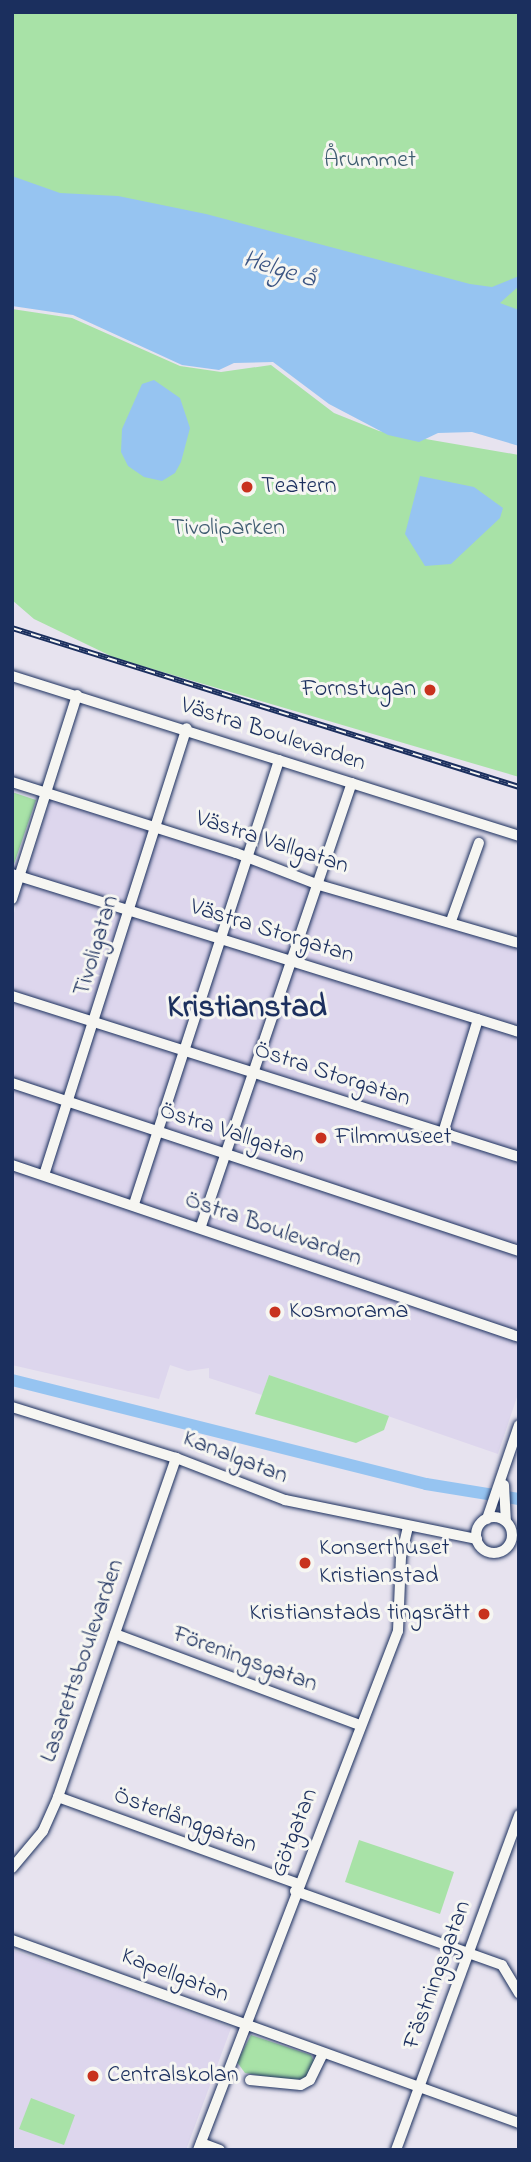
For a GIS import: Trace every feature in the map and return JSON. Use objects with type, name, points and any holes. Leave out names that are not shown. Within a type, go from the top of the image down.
[{"type":"street","name":"Västra Boulevarden","points":[[12,676],[187,728],[519,836]]},
{"type":"street","points":[[12,899],[16,875],[46,792],[76,695]]},
{"type":"street","name":"Tivoligatan","points":[[44,1175],[96,1023],[187,728]]},
{"type":"street","points":[[134,1204],[219,936],[279,760]]},
{"type":"street","name":"Västra Vallgatan","points":[[12,782],[156,827],[319,886],[451,921],[519,943]]},
{"type":"street","points":[[201,1226],[294,960],[352,783]]},
{"type":"street","points":[[451,921],[479,843]]},
{"type":"street","name":"Västra Storgatan","points":[[16,875],[219,936],[519,1032]]},
{"type":"street","name":"Östra Storgatan","points":[[12,996],[519,1157]]},
{"type":"street","points":[[443,1133],[478,1019]]},
{"type":"street","name":"Östra Vallgatan","points":[[12,1083],[519,1251]]},
{"type":"street","name":"Östra Boulevarden","points":[[12,1165],[201,1226],[519,1337]]},
{"type":"street","name":"Kanalgatan","points":[[12,1407],[176,1458],[285,1500],[477,1539]]},
{"type":"street","points":[[498,1505],[515,1535],[513,1546],[490,1552],[477,1539],[483,1522],[498,1505],[519,1425]]},
{"type":"street","name":"Lasarettsboulevarden","points":[[12,1868],[43,1831],[58,1797],[176,1458]]},
{"type":"street","points":[[483,1522],[506,1521]]},
{"type":"street","name":"Kanalgatan","points":[[447,1534],[483,1522]]},
{"type":"street","name":"Götgatan","points":[[199,2146],[247,2025],[296,1887],[400,1622],[401,1557],[408,1527]]},
{"type":"street","name":"Föreningsgatan","points":[[115,1634],[360,1725]]},
{"type":"street","name":"Österlånggatan","points":[[58,1797],[502,1965],[519,1993]]},
{"type":"street","name":"Fästningsgatan","points":[[396,2150],[468,1951],[515,1836],[519,1815]]},
{"type":"street","name":"Kapellgatan","points":[[12,1940],[519,2123]]},
{"type":"street","points":[[250,2080],[301,2085],[310,2080],[323,2053]]},
{"type":"street","points":[[199,2146],[220,2150]]},
{"type":"shaded area","points":[[52,794],[519,943],[519,1391],[498,1454],[269,1375],[262,1395],[209,1378],[209,1368],[188,1371],[170,1365],[159,1399],[12,1365],[12,919]]},
{"type":"shaded area","points":[[12,1950],[231,2028],[186,2150],[12,2150]]},
{"type":"green space","name":"Årummet","points":[[12,12],[519,12],[519,369],[12,204]]},
{"type":"green space","name":"Tivoliparken","points":[[12,309],[72,318],[180,366],[221,372],[271,365],[334,413],[379,431],[519,455],[519,777],[115,658],[34,619],[12,600]]},
{"type":"green space","points":[[12,792],[36,800],[14,864],[12,863]]},
{"type":"green space","points":[[269,1375],[389,1416],[384,1430],[356,1443],[255,1414]]},
{"type":"green space","points":[[359,1840],[454,1872],[440,1914],[345,1882]]},
{"type":"green space","points":[[251,2035],[311,2055],[314,2061],[306,2077],[293,2081],[245,2073],[237,2062]]},
{"type":"green space","points":[[31,2098],[75,2115],[64,2145],[19,2129]]},
{"type":"water","name":"Helge å","points":[[12,176],[60,193],[118,196],[206,214],[470,284],[492,287],[519,276],[519,286],[500,303],[519,310],[519,446],[472,432],[438,433],[419,442],[388,435],[329,404],[273,362],[234,363],[219,370],[182,365],[73,315],[12,306]]},
{"type":"water","points":[[154,380],[180,398],[190,428],[181,462],[175,473],[162,481],[144,477],[128,466],[121,452],[122,429],[142,384]]},
{"type":"water","points":[[420,476],[474,487],[503,508],[500,518],[451,564],[425,566],[405,534]]},
{"type":"waterway","points":[[12,1380],[426,1484],[519,1499]]},
{"type":"railway","points":[[12,628],[519,787]]},
{"type":"place","name":"Teatern","points":[[247,487]]},
{"type":"place","name":"Fornstugan","points":[[430,690]]},
{"type":"place","name":"Filmmuseet","points":[[321,1138]]},
{"type":"place","name":"Kosmorama","points":[[275,1312]]},
{"type":"place","name":"Konserthuset Kristianstad","points":[[305,1563]]},
{"type":"place","name":"Kristianstads tingsrätt","points":[[484,1614]]},
{"type":"place","name":"Centralskolan","points":[[93,2076]]},
{"type":"district","name":"Kristianstad","points":[[247,1009]]}]
